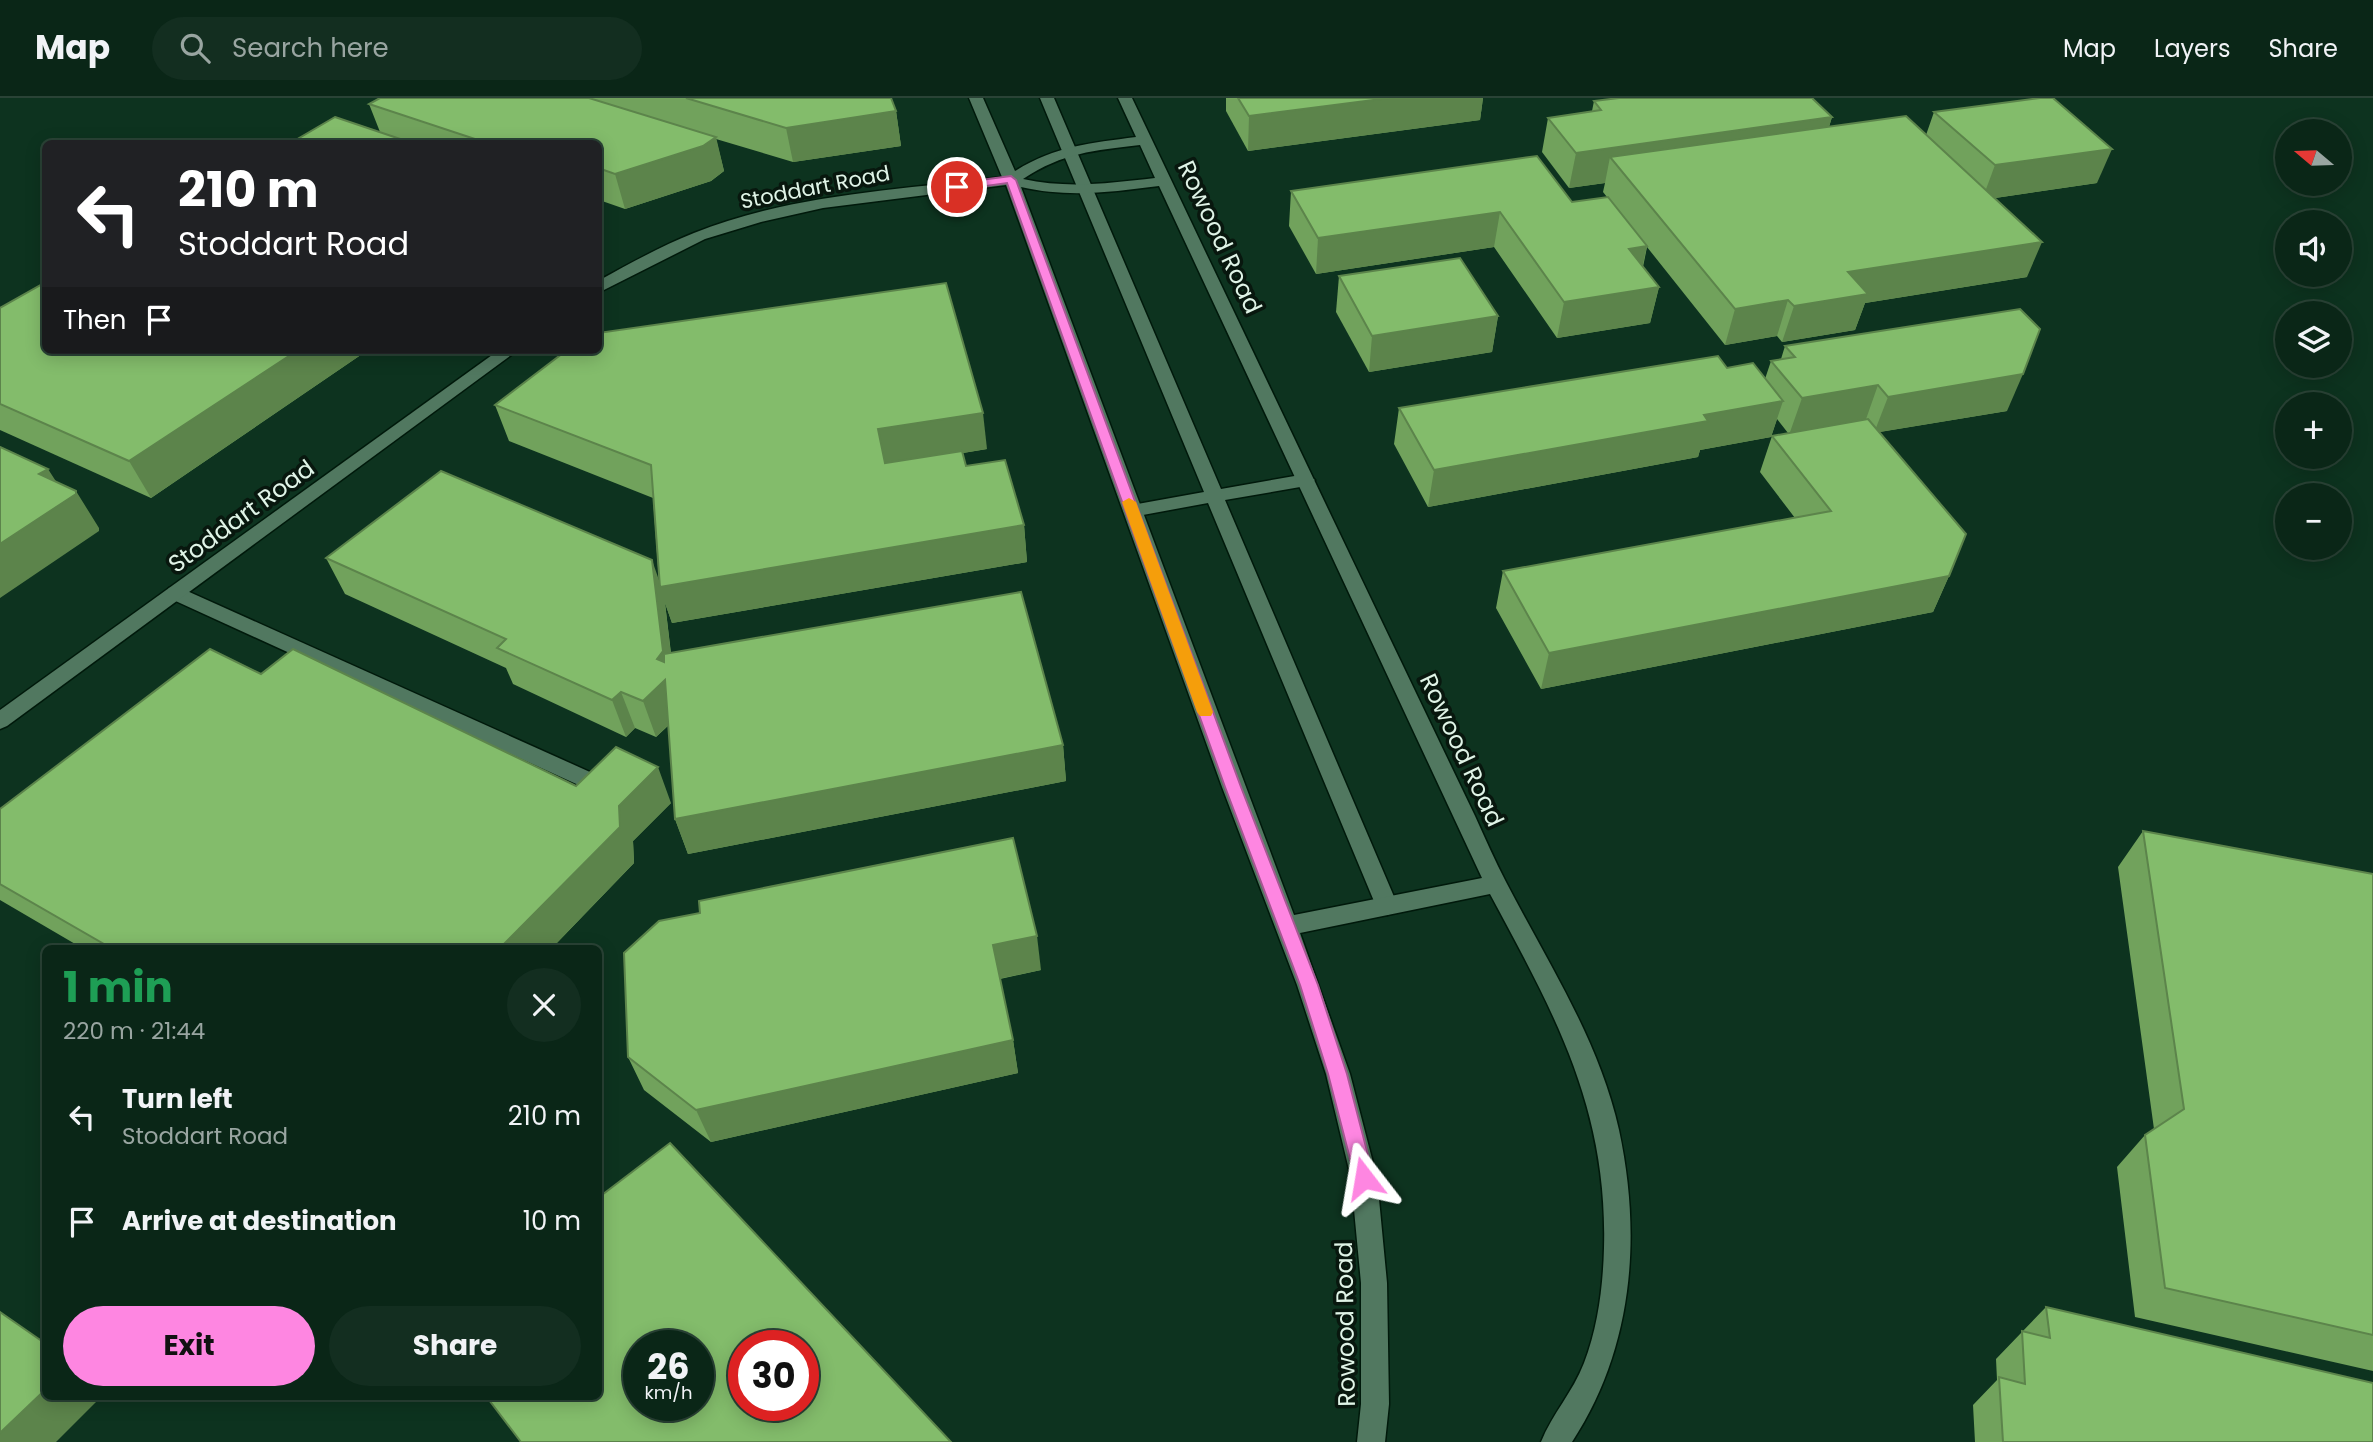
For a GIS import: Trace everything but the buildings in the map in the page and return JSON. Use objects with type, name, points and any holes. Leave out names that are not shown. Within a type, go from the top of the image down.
[{"type":"street","name":"Rowood Road","points":[[976,98],[1011,180],[1233,787],[1287,926],[1338,1074],[1364,1178],[1374,1283],[1375,1404],[1371,1442]]},
{"type":"street","points":[[1047,98],[1088,190],[1387,906]]},
{"type":"street","name":"Rowood Road","points":[[1125,98],[1496,884],[1560,1003],[1594,1085],[1613,1158],[1617,1229],[1614,1297],[1601,1358],[1576,1410],[1555,1442]]},
{"type":"street","name":"Stoddart Road","points":[[1011,180],[1039,162],[1070,150],[1146,141]]},
{"type":"street","name":"Stoddart Road","points":[[602,286],[638,265],[700,236],[758,218],[823,204],[1011,180],[1048,189],[1088,190],[1165,181]]},
{"type":"street","name":"Stoddart Road","points":[[0,721],[505,354]]},
{"type":"street","points":[[1132,511],[1306,480]]},
{"type":"street","points":[[176,593],[603,787]]},
{"type":"street","points":[[1287,926],[1496,884]]},
{"type":"slow traffic","points":[[1129,502],[1205,712]]},
{"type":"route","points":[[957,187],[1011,180],[1233,787],[1309,985],[1338,1074],[1364,1178]]}]
